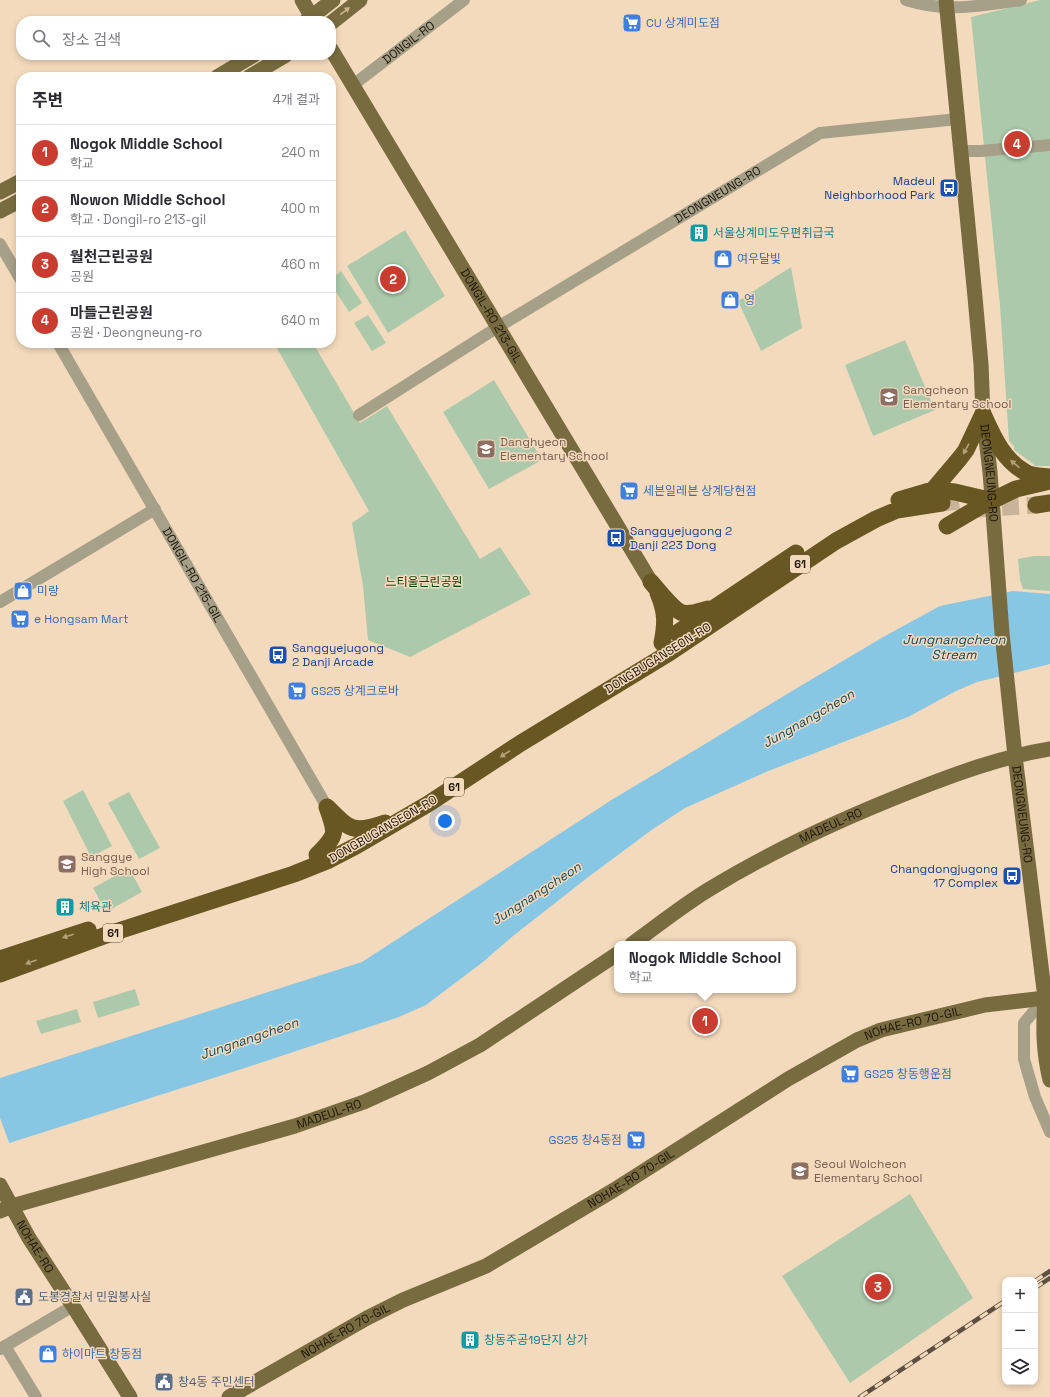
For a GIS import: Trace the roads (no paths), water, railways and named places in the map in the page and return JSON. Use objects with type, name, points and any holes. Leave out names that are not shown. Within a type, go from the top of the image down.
[{"type":"highway","points":[[983,414],[996,442],[1010,460],[1025,473],[1050,477]]},
{"type":"highway","points":[[942,508],[946,476],[963,454],[983,414]]},
{"type":"highway","points":[[521,744],[560,710],[662,643],[724,608],[773,568],[856,518],[891,502],[942,508],[966,514],[1016,489],[1050,481]]},
{"type":"highway","points":[[942,508],[955,492],[992,501]]},
{"type":"highway","name":"DONGBUGANSEON-RO","points":[[750,599],[826,547],[864,525],[897,510],[942,508]]},
{"type":"highway","name":"DONGBUGANSEON-RO","points":[[0,974],[109,934],[294,874],[329,860],[414,812],[669,653],[724,608],[750,599],[868,532],[906,518],[942,508]]},
{"type":"highway","points":[[773,568],[826,547]]},
{"type":"highway","points":[[652,582],[675,608],[682,613],[724,608]]},
{"type":"highway","points":[[652,582],[663,608],[666,625],[662,643]]},
{"type":"highway","points":[[327,807],[342,822],[351,828],[368,829]]},
{"type":"highway","points":[[317,855],[332,840],[334,833],[333,823],[327,807]]},
{"type":"highway","points":[[0,959],[101,925],[252,878],[317,855],[368,829],[414,812]]},
{"type":"main road","points":[[302,0],[309,16]]},
{"type":"main road","points":[[315,16],[333,0]]},
{"type":"main road","points":[[336,19],[360,0]]},
{"type":"main road","name":"DEONGNEUNG-RO","points":[[947,4],[975,297],[983,414],[996,544],[1002,633],[1015,756],[1048,1000],[1043,1032],[1046,1064],[1050,1080]]},
{"type":"main road","name":"DONGIL-RO 213-GIL","points":[[336,56],[652,582]]},
{"type":"main road","points":[[225,72],[246,60]]},
{"type":"main road","points":[[257,72],[278,60]]},
{"type":"main road","points":[[0,192],[16,184]]},
{"type":"main road","points":[[0,211],[16,203]]},
{"type":"main road","name":"MADEUL-RO","points":[[636,941],[707,891],[758,861],[806,836],[846,818],[984,764],[1050,749]]},
{"type":"main road","name":"MADEUL-RO","points":[[4,1207],[295,1126],[364,1102],[428,1073],[480,1045],[614,956]]},
{"type":"main road","name":"NOHAE-RO 70-GIL","points":[[228,1397],[367,1318],[403,1300],[492,1262],[614,1190],[788,1079],[857,1040],[881,1030],[985,1005],[1048,1000]]},
{"type":"main road","name":"NOHAE-RO","points":[[0,1185],[4,1207],[29,1238],[130,1397]]},
{"type":"street","name":"DONGIL-RO","points":[[353,85],[464,0]]},
{"type":"street","points":[[906,0],[971,7],[1021,0]]},
{"type":"street","name":"DEONGNEUNG-RO","points":[[359,415],[498,327],[820,133],[958,119]]},
{"type":"street","points":[[961,151],[981,151],[1050,145]]},
{"type":"street","points":[[0,244],[16,271]]},
{"type":"street","name":"DONGIL-RO 215-GIL","points":[[61,348],[327,807]]},
{"type":"street","points":[[0,602],[155,508]]},
{"type":"street","points":[[1048,1000],[1024,1023],[1024,1059],[1035,1097],[1050,1132]]},
{"type":"street","points":[[36,1397],[2,1348],[73,1306]]},
{"type":"water","name":"Jungnangcheon Stream","points":[[1013,591],[1050,594],[1050,664],[977,682],[956,691],[908,717],[766,772],[685,808],[653,829],[587,878],[513,936],[483,962],[426,1005],[399,1017],[248,1067],[0,1146],[0,1078],[362,962],[613,799],[885,636],[940,606]]},
{"type":"tunnel","points":[[942,503],[978,499]]},
{"type":"tunnel","points":[[977,509],[1036,505]]},
{"type":"railway","points":[[1038,1279],[1050,1271]]},
{"type":"railway","points":[[1038,1286],[1050,1278]]},
{"type":"railway","points":[[860,1397],[1002,1303]]},
{"type":"place","name":"CU 상계미도점","points":[[632,23]]},
{"type":"place","name":"마들근린공원","points":[[1017,144]]},
{"type":"place","name":"Madeul Neighborhood Park","points":[[949,188]]},
{"type":"place","name":"서울상계미도우편취급국","points":[[699,233]]},
{"type":"place","name":"여우달빛","points":[[723,259]]},
{"type":"place","name":"Nowon Middle School","points":[[393,279]]},
{"type":"place","name":"영","points":[[730,300]]},
{"type":"place","name":"Sangcheon Elementary School","points":[[889,397]]},
{"type":"place","name":"Danghyeon Elementary School","points":[[486,449]]},
{"type":"place","name":"세븐일레븐 상계당현점","points":[[629,491]]},
{"type":"place","name":"Sanggyejugong 2 Danji 223 Dong","points":[[616,538]]},
{"type":"place","name":"미랑","points":[[23,591]]},
{"type":"place","name":"e Hongsam Mart","points":[[20,619]]},
{"type":"place","name":"Sanggyejugong 2 Danji Arcade","points":[[278,655]]},
{"type":"place","name":"GS25 상계크로바","points":[[297,691]]},
{"type":"place","name":"Sanggye High School","points":[[67,864]]},
{"type":"place","name":"Changdongjugong 17 Complex","points":[[1012,876]]},
{"type":"place","name":"체육관","points":[[65,907]]},
{"type":"place","name":"Nogok Middle School","points":[[705,1021]]},
{"type":"place","name":"GS25 창동행운점","points":[[850,1074]]},
{"type":"place","name":"GS25 창4동점","points":[[636,1140]]},
{"type":"place","name":"Seoul Wolcheon Elementary School","points":[[800,1171]]},
{"type":"place","name":"월천근린공원","points":[[878,1287]]},
{"type":"place","name":"도봉경찰서 민원봉사실","points":[[24,1297]]},
{"type":"place","name":"창동주공19단지 상가","points":[[470,1340]]},
{"type":"place","name":"하이마트 창동점","points":[[48,1354]]},
{"type":"place","name":"창4동 주민센터","points":[[164,1382]]},
{"type":"park label","name":"느티울근린공원","points":[[424,582]]},
{"type":"water label","name":"Jungnangcheon","points":[[808,718]]},
{"type":"water label","name":"Jungnangcheon","points":[[536,893]]},
{"type":"water label","name":"Jungnangcheon","points":[[249,1038]]}]
